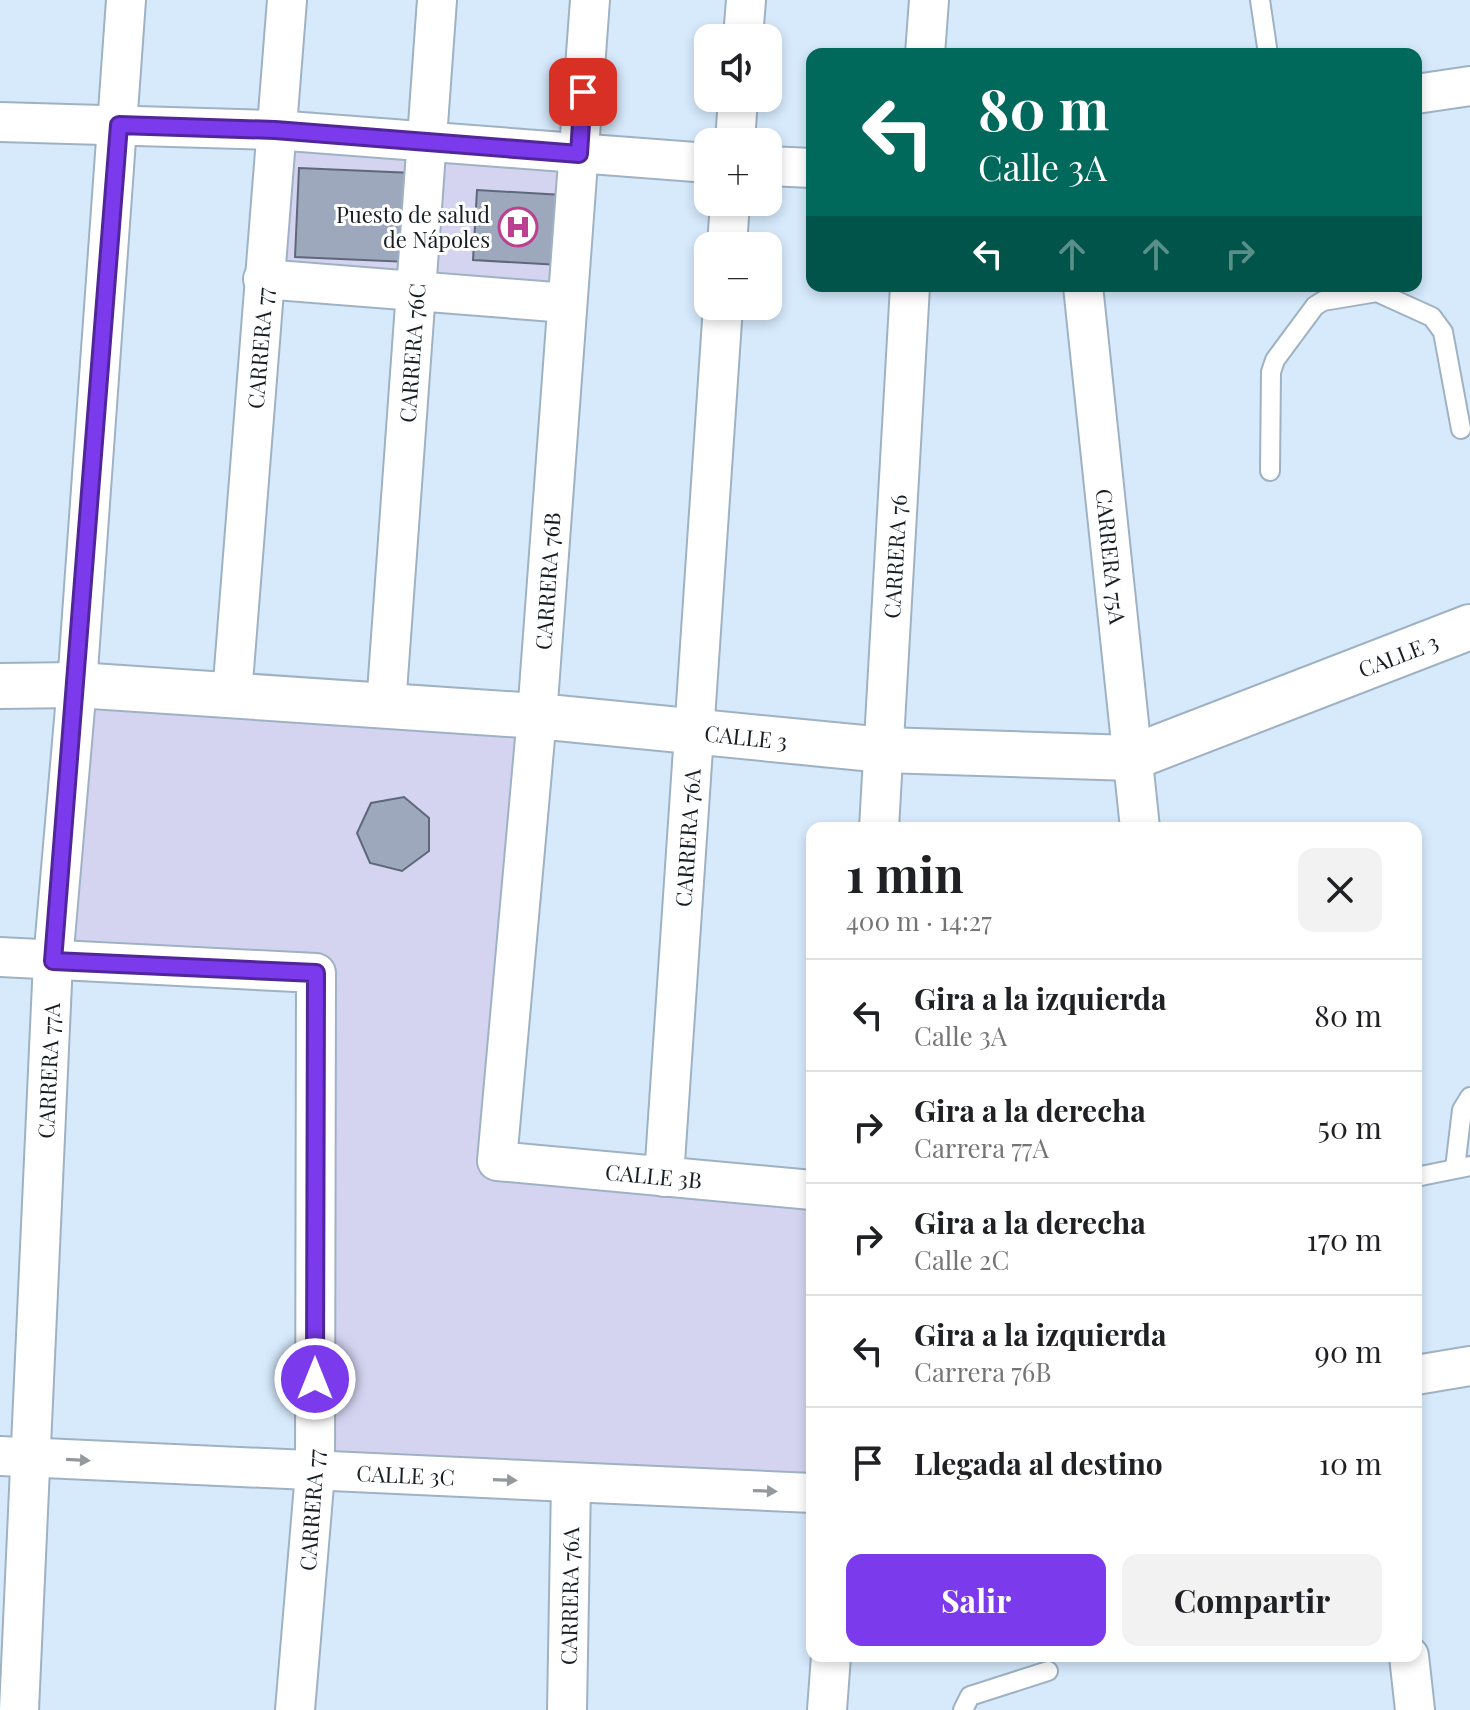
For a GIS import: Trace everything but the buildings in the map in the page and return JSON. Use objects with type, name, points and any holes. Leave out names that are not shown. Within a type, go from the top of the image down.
[{"type":"street","name":"CARRERA 77A","points":[[19,1710],[14,1457],[77,685],[126,0]]},
{"type":"street","name":"CARRERA 77","points":[[232,695],[287,0]]},
{"type":"street","name":"CARRERA 76C","points":[[386,706],[437,0]]},
{"type":"street","name":"CARRERA 76B","points":[[497,1161],[537,716],[590,0]]},
{"type":"street","points":[[744,24],[746,0]]},
{"type":"street","points":[[925,48],[929,0]]},
{"type":"street","points":[[1422,93],[1470,86]]},
{"type":"street","points":[[0,122],[275,130],[694,162]]},
{"type":"street","points":[[782,167],[806,168]]},
{"type":"street","points":[[263,279],[567,303]]},
{"type":"street","name":"CARRERA 76","points":[[879,822],[910,292]]},
{"type":"street","name":"CARRERA 75A","points":[[1084,292],[1139,822]]},
{"type":"street","name":"CARRERA 76A","points":[[664,1177],[722,320]]},
{"type":"street","name":"CALLE 3","points":[[0,686],[77,685],[537,716],[884,750],[1131,758],[1470,627]]},
{"type":"street","points":[[0,957],[53,961]]},
{"type":"street","name":"CARRERA 77","points":[[53,961],[316,973],[315,1473],[295,1710]]},
{"type":"street","name":"CALLE 3B","points":[[497,1161],[806,1189]]},
{"type":"street","points":[[1422,1374],[1470,1366]]},
{"type":"street","name":"CALLE 3C","points":[[14,1457],[315,1473],[806,1493]]},
{"type":"street","name":"CARRERA 76A","points":[[567,1710],[571,1483]]},
{"type":"street","points":[[827,1710],[831,1662]]},
{"type":"street","points":[[1410,1662],[1415,1710]]},
{"type":"lane","points":[[1260,0],[1267,48]]},
{"type":"lane","points":[[1270,471],[1271,372],[1275,360],[1315,306],[1355,292]]},
{"type":"lane","points":[[1377,292],[1432,317],[1446,339],[1461,429]]},
{"type":"lane","points":[[1422,1176],[1463,1167],[1462,1110],[1470,1097]]},
{"type":"lane","points":[[963,1710],[970,1696],[1048,1671]]},
{"type":"shaded area","points":[[275,130],[579,154],[567,303],[263,279]]},
{"type":"shaded area","points":[[77,685],[537,716],[497,1160],[806,1189],[806,1493],[315,1473],[316,973],[53,961]]},
{"type":"place","name":"Puesto de salud de Nápoles","points":[[518,227]]},
{"type":"route","points":[[315,1379],[316,973],[53,961],[119,125],[275,130],[579,154],[583,92]]}]
